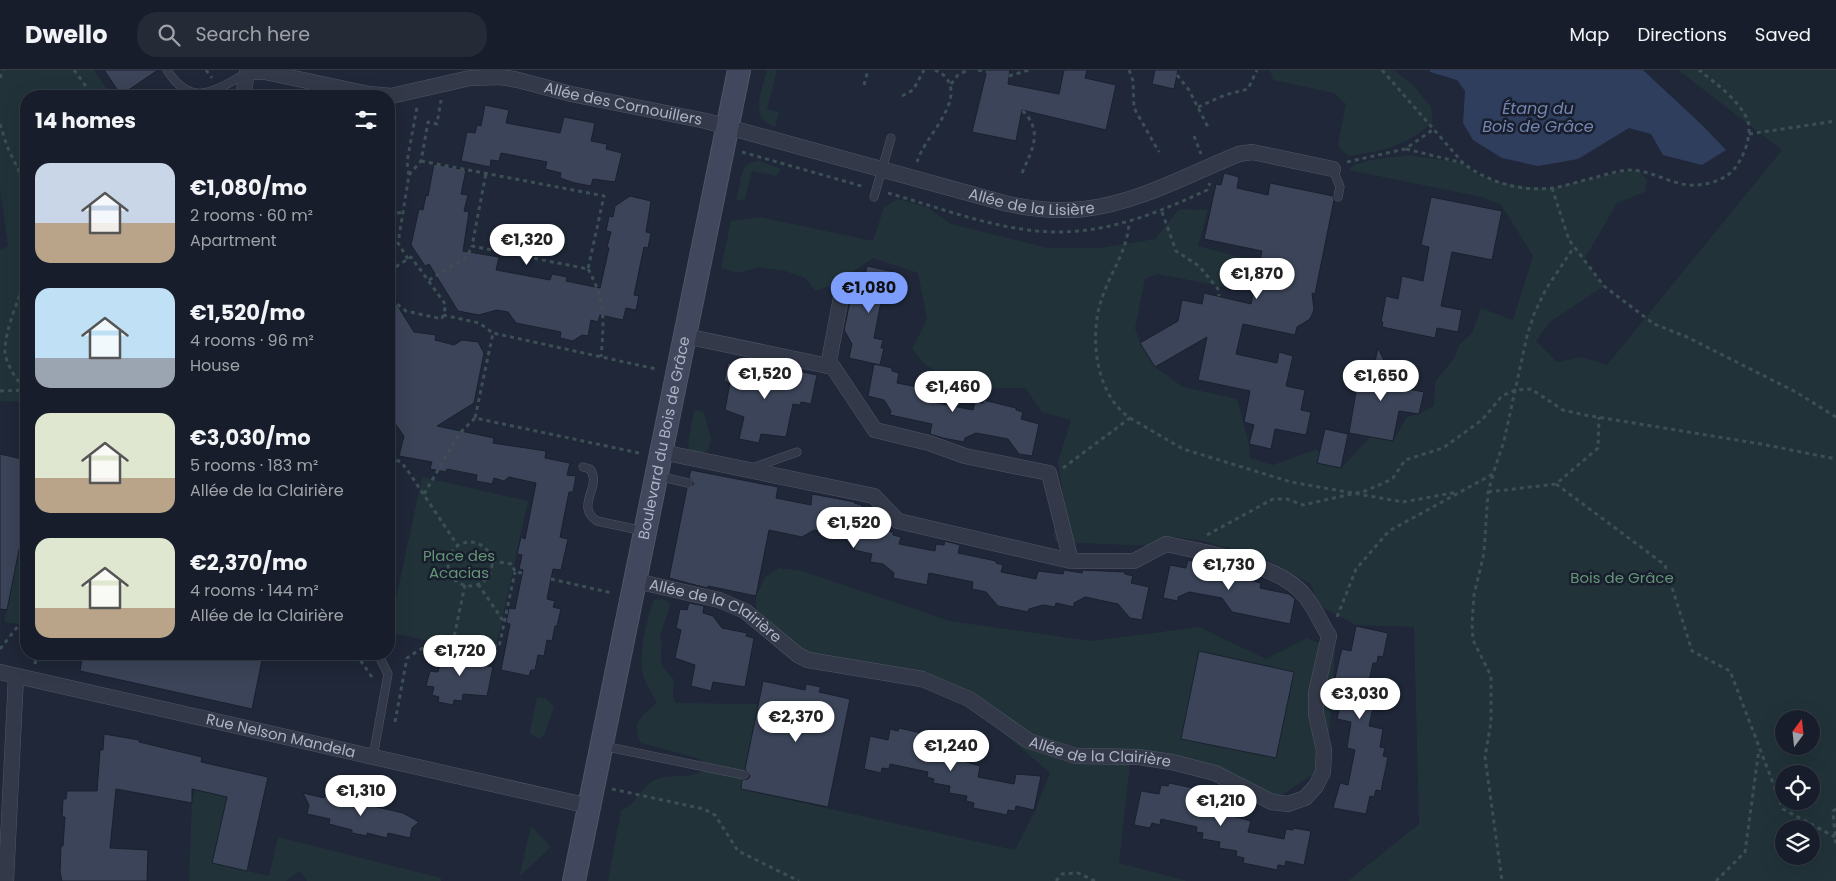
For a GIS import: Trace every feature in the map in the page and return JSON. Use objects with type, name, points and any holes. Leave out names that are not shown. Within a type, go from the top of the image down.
[{"type":"street","name":"Boulevard du Bois de Grâce","points":[[574,881],[739,70]]},
{"type":"street","name":"Allée des Cornouillers","points":[[247,71],[265,72],[353,90]]},
{"type":"street","points":[[244,90],[247,71]]},
{"type":"street","name":"Allée des Cornouillers","points":[[395,94],[470,78],[501,77],[728,127]]},
{"type":"street","name":"Allée de la Lisière","points":[[728,127],[1008,204],[1045,210],[1084,209],[1129,200],[1238,151],[1252,152],[1333,169]]},
{"type":"street","points":[[828,366],[843,287]]},
{"type":"street","points":[[685,336],[773,356],[833,367],[875,430],[929,443],[965,456],[1049,473],[1071,561]]},
{"type":"street","points":[[662,452],[874,496],[898,521],[1071,561],[1134,561],[1166,544],[1248,562],[1292,584],[1305,595],[1329,636]]},
{"type":"street","name":"Allée de la Clairière","points":[[634,589],[719,600],[745,611],[798,655],[808,660],[922,679],[968,699],[1029,741],[1076,756],[1138,757],[1172,762],[1215,773],[1272,802],[1288,804],[1305,798],[1316,786],[1324,772],[1324,750],[1316,714],[1316,693],[1329,636]]},
{"type":"street","name":"Rue Nelson Mandela","points":[[0,672],[589,806]]},
{"type":"street","points":[[6,881],[16,676]]},
{"type":"lane","points":[[167,70],[176,83],[185,90]]},
{"type":"lane","points":[[214,90],[247,71]]},
{"type":"lane","points":[[874,197],[891,138]]},
{"type":"lane","points":[[1333,169],[1340,188],[1338,197]]},
{"type":"lane","points":[[748,469],[797,452]]},
{"type":"lane","points":[[583,467],[590,469],[594,478],[587,508],[591,518],[646,532]]},
{"type":"lane","points":[[657,476],[688,483]]},
{"type":"lane","points":[[373,756],[385,698],[388,671],[382,660]]},
{"type":"lane","points":[[601,746],[744,775]]},
{"type":"path","points":[[0,78],[3,70]]},
{"type":"path","points":[[74,70],[89,90]]},
{"type":"path","points":[[864,85],[868,70]]},
{"type":"path","points":[[902,96],[913,90],[924,70]]},
{"type":"path","points":[[913,178],[920,153],[946,113],[952,92],[951,84],[943,74],[935,70]]},
{"type":"path","points":[[951,84],[958,75],[968,70]]},
{"type":"path","points":[[978,70],[987,72]]},
{"type":"path","points":[[1009,76],[1029,70]]},
{"type":"path","points":[[1198,107],[1225,95],[1248,89],[1257,70]]},
{"type":"path","points":[[1382,70],[1463,163],[1475,173],[1495,181],[1525,187],[1552,188],[1628,170],[1695,185],[1714,182],[1730,174],[1739,162],[1749,134],[1747,119],[1730,97],[1699,70]]},
{"type":"path","points":[[1131,71],[1134,108],[1159,152]]},
{"type":"path","points":[[1177,74],[1184,81],[1209,129]]},
{"type":"path","points":[[409,175],[421,160],[428,122],[437,124],[442,96],[438,84]]},
{"type":"path","points":[[408,259],[398,243],[409,175],[407,162],[418,105]]},
{"type":"path","points":[[1022,110],[1030,118],[1035,131],[1035,142],[1022,173]]},
{"type":"path","points":[[1749,134],[1836,121]]},
{"type":"path","points":[[0,124],[7,146],[20,173]]},
{"type":"path","points":[[1333,169],[1353,159],[1405,149],[1434,129]]},
{"type":"path","points":[[1405,149],[1463,163]]},
{"type":"path","points":[[421,160],[604,196],[588,269],[599,288],[604,316],[601,357]]},
{"type":"path","points":[[429,280],[467,257],[472,246],[486,174]]},
{"type":"path","points":[[1552,188],[1569,240],[1604,286],[1654,324],[1687,337],[1788,388],[1836,417]]},
{"type":"path","points":[[395,213],[404,212]]},
{"type":"path","points":[[1162,212],[1176,251],[1199,266],[1218,289],[1219,296]]},
{"type":"path","points":[[1128,222],[1128,234],[1122,254],[1100,302],[1095,336],[1102,380],[1121,412],[1183,449],[1291,482],[1403,502],[1461,491]]},
{"type":"path","points":[[472,246],[588,269]]},
{"type":"path","points":[[1502,881],[1485,757],[1491,722],[1491,676],[1474,640],[1472,625],[1474,595],[1484,553],[1488,492],[1516,390],[1527,336],[1534,314],[1546,289],[1574,247]]},
{"type":"path","points":[[395,267],[411,257],[446,305],[442,319],[406,311],[395,303]]},
{"type":"path","points":[[20,295],[6,340],[5,353],[20,383]]},
{"type":"path","points":[[443,315],[479,322],[492,333],[656,369]]},
{"type":"path","points":[[424,494],[459,434],[476,418],[492,333]]},
{"type":"path","points":[[1198,551],[1207,535],[1265,502],[1281,498],[1304,505],[1365,491],[1393,478],[1405,460],[1443,448],[1472,428],[1502,396],[1516,390],[1531,389],[1564,410],[1762,444],[1836,459]]},
{"type":"path","points":[[0,391],[20,390]]},
{"type":"path","points":[[1488,492],[1556,484],[1598,448],[1599,417]]},
{"type":"path","points":[[476,418],[639,453]]},
{"type":"path","points":[[1049,473],[1067,466],[1130,418]]},
{"type":"path","points":[[395,460],[401,462],[458,546]]},
{"type":"path","points":[[1329,636],[1356,569],[1389,531],[1493,474]]},
{"type":"path","points":[[1556,484],[1665,565],[1692,651],[1730,671],[1783,809],[1835,837]]},
{"type":"path","points":[[472,542],[485,548],[492,561],[489,575],[478,584],[465,585],[458,582],[450,571],[450,557],[458,546],[472,542]]},
{"type":"path","points":[[395,722],[407,658],[441,636],[499,647],[515,572],[512,564],[492,561]]},
{"type":"path","points":[[515,572],[523,573]]},
{"type":"path","points":[[551,579],[634,589]]},
{"type":"path","points":[[478,584],[504,622]]},
{"type":"path","points":[[454,637],[465,585]]},
{"type":"path","points":[[0,649],[20,624]]},
{"type":"path","points":[[360,660],[385,698]]},
{"type":"path","points":[[1716,881],[1745,852],[1759,747]]},
{"type":"path","points":[[613,782],[612,789],[704,809],[715,815],[738,851],[799,881]]},
{"type":"path","points":[[1836,808],[1833,811],[1836,846]]},
{"type":"path","points":[[1056,881],[1062,874],[1078,873],[1095,881]]},
{"type":"green space","points":[[0,70],[94,70],[107,90],[20,90],[20,402],[0,401],[0,250],[8,246],[0,190]]},
{"type":"green space","points":[[767,70],[777,70],[767,109],[779,112],[775,127],[767,123],[759,110],[760,94]]},
{"type":"green space","points":[[1270,70],[1394,70],[1412,84],[1431,107],[1433,121],[1414,137],[1404,142],[1373,152],[1349,156],[1341,150],[1338,144],[1346,104],[1334,93],[1273,80]]},
{"type":"green space","name":"Bois de Grâce","points":[[1678,70],[1836,70],[1836,881],[1348,881],[1419,824],[1414,627],[1356,625],[1316,604],[1312,585],[1264,558],[1199,540],[1173,537],[1152,546],[1056,542],[1053,534],[1065,508],[1058,462],[1071,420],[1042,412],[1025,388],[966,388],[925,365],[912,349],[927,319],[918,273],[873,258],[835,284],[816,291],[805,278],[785,271],[759,267],[738,273],[721,268],[731,221],[760,217],[873,241],[884,207],[898,199],[927,207],[951,224],[1048,248],[1101,248],[1155,239],[1179,209],[1208,210],[1198,246],[1240,257],[1251,269],[1226,287],[1157,274],[1145,279],[1135,328],[1140,343],[1155,367],[1183,387],[1237,399],[1249,444],[1250,458],[1273,465],[1315,450],[1320,451],[1318,463],[1341,468],[1370,437],[1393,441],[1407,417],[1419,414],[1434,406],[1435,382],[1454,358],[1459,345],[1472,333],[1481,308],[1513,320],[1533,256],[1501,205],[1482,197],[1348,170],[1354,165],[1371,160],[1408,155],[1463,163],[1475,173],[1495,181],[1525,187],[1552,188],[1629,170],[1640,171],[1647,180],[1645,192],[1617,203],[1584,260],[1604,286],[1550,322],[1536,341],[1557,362],[1582,357],[1607,365],[1782,150]]},
{"type":"green space","points":[[760,161],[781,169],[776,176],[752,171],[745,199],[737,200],[745,167],[750,163]]},
{"type":"green space","points":[[698,410],[704,413],[711,439],[708,451],[702,453],[690,451],[688,444],[694,411]]},
{"type":"green space","name":"Place des Acacias","points":[[422,477],[528,501],[494,656],[395,633],[395,604]]},
{"type":"green space","points":[[20,544],[20,624],[4,622]]},
{"type":"green space","points":[[779,568],[802,571],[950,621],[1091,641],[1199,627],[1266,659],[1307,638],[1335,650],[1327,765],[1277,798],[1213,769],[1130,764],[1119,863],[1187,881],[608,881],[621,810],[632,804],[647,786],[657,779],[669,776],[693,775],[704,770],[705,765],[700,759],[641,743],[638,736],[637,725],[639,720],[657,703],[644,678],[642,657],[644,637],[651,607],[654,600],[660,599],[668,601],[670,606],[660,636],[662,642],[661,663],[674,680],[673,697],[676,703],[758,704],[741,789],[1015,850],[1035,811],[1050,773],[956,693],[808,660],[762,623],[756,608],[756,596],[765,577]]},
{"type":"green space","points":[[537,697],[545,698],[554,706],[545,734],[539,739],[530,734]]},
{"type":"green space","points":[[195,789],[227,797],[212,863],[269,876],[278,837],[441,878],[441,881],[307,881],[300,871],[286,881],[189,881],[192,801]]},
{"type":"green space","points":[[531,826],[551,847],[519,877]]},
{"type":"water","name":"Étang du Bois de Grâce","points":[[1430,70],[1643,70],[1726,150],[1702,165],[1663,155],[1651,134],[1629,128],[1578,159],[1538,166],[1502,158],[1473,140],[1463,123],[1465,91],[1457,80],[1430,72]]},
{"type":"building","points":[[104,70],[158,70],[128,90],[118,90]]},
{"type":"building","points":[[987,70],[1010,70],[1008,84],[1059,94],[1064,70],[1087,70],[1085,78],[1116,85],[1106,130],[1022,110],[1016,141],[972,132]]},
{"type":"building","points":[[1155,70],[1178,70],[1174,89],[1152,84]]},
{"type":"building","points":[[485,105],[509,110],[506,123],[560,133],[564,117],[595,123],[591,141],[607,144],[606,149],[622,153],[615,182],[593,179],[591,186],[575,183],[560,178],[561,173],[545,169],[547,162],[501,153],[499,161],[491,160],[490,167],[461,161],[467,132],[475,133],[477,125],[481,126]]},
{"type":"building","points":[[434,164],[466,170],[461,194],[468,195],[464,211],[469,212],[463,251],[499,257],[496,270],[550,280],[552,274],[567,277],[566,281],[600,288],[611,232],[606,231],[609,216],[613,217],[615,206],[630,196],[651,201],[646,232],[651,233],[648,248],[644,247],[634,295],[639,296],[636,310],[626,308],[623,320],[600,315],[598,322],[591,320],[588,336],[582,335],[573,341],[560,338],[561,332],[516,323],[508,312],[497,310],[479,315],[458,311],[429,264],[425,266],[411,245],[419,209],[423,210],[426,195],[428,196]]},
{"type":"building","points":[[1224,173],[1239,177],[1237,188],[1268,195],[1270,183],[1333,196],[1334,200],[1315,294],[1312,293],[1314,310],[1310,319],[1297,327],[1295,335],[1243,324],[1236,354],[1277,363],[1279,352],[1293,356],[1286,386],[1305,390],[1301,410],[1311,412],[1306,435],[1275,429],[1271,449],[1249,444],[1254,425],[1244,422],[1250,391],[1198,380],[1207,337],[1155,367],[1140,343],[1178,321],[1182,300],[1202,304],[1204,293],[1251,304],[1262,251],[1204,239],[1216,184],[1221,185]]},
{"type":"building","points":[[1431,197],[1502,211],[1492,260],[1452,252],[1441,306],[1462,310],[1458,332],[1437,328],[1435,338],[1382,327],[1383,322],[1381,322],[1386,296],[1398,299],[1402,276],[1423,281],[1429,247],[1421,245]]},
{"type":"building","points":[[867,266],[899,273],[894,296],[891,296],[889,304],[881,302],[874,338],[883,340],[881,348],[884,348],[880,365],[849,358],[852,344],[844,330],[851,297],[863,287]]},
{"type":"building","points":[[395,302],[414,332],[436,335],[435,340],[454,345],[462,340],[478,342],[484,353],[474,403],[437,426],[494,438],[493,443],[546,451],[545,458],[570,463],[567,475],[576,476],[573,492],[569,492],[560,537],[568,539],[561,570],[553,569],[547,599],[555,601],[553,607],[561,609],[552,641],[547,640],[544,656],[538,655],[535,670],[531,670],[529,676],[501,670],[510,624],[506,623],[509,608],[515,609],[523,570],[519,569],[522,555],[517,554],[521,537],[525,539],[536,483],[509,477],[504,481],[494,478],[492,484],[476,481],[477,475],[447,469],[446,472],[430,469],[432,462],[399,456],[404,436],[395,423]]},
{"type":"building","points":[[1378,348],[1391,375],[1405,378],[1403,388],[1424,392],[1419,414],[1399,411],[1393,441],[1349,433],[1360,368],[1373,371]]},
{"type":"building","points":[[738,362],[764,370],[769,380],[795,385],[798,371],[817,375],[811,404],[801,402],[800,405],[793,404],[786,437],[761,434],[759,443],[739,439],[744,417],[725,410],[730,383],[724,381],[728,363],[737,365]]},
{"type":"building","points":[[874,364],[892,368],[892,371],[899,373],[897,383],[932,390],[932,393],[939,395],[937,403],[973,410],[975,402],[983,403],[983,400],[1016,408],[1016,410],[1023,412],[1021,419],[1039,424],[1032,456],[1019,454],[1008,439],[976,433],[965,438],[964,442],[943,438],[930,434],[932,424],[890,415],[891,411],[884,400],[868,396]]},
{"type":"building","points":[[1325,429],[1348,434],[1341,468],[1317,463]]},
{"type":"building","points":[[0,454],[20,459],[20,545],[7,610],[0,609]]},
{"type":"building","points":[[691,470],[778,487],[776,498],[811,505],[812,494],[855,502],[862,505],[860,514],[878,518],[876,529],[893,532],[893,535],[901,537],[899,544],[935,551],[936,544],[944,545],[945,541],[960,545],[958,553],[996,561],[996,563],[1003,565],[1001,572],[1036,579],[1038,571],[1063,574],[1064,570],[1082,573],[1083,570],[1125,572],[1125,574],[1133,576],[1131,583],[1149,587],[1142,620],[1130,618],[1118,604],[1085,597],[1074,603],[1074,607],[1056,603],[1055,607],[1043,605],[1029,609],[1028,612],[998,606],[986,592],[972,589],[973,582],[929,573],[927,585],[893,578],[894,573],[883,564],[870,562],[872,554],[854,550],[855,546],[847,537],[814,530],[802,537],[769,530],[756,596],[708,586],[707,588],[669,578],[687,488],[694,484],[689,477]]},
{"type":"building","points":[[1188,560],[1195,562],[1196,560],[1236,570],[1235,577],[1261,583],[1260,588],[1289,594],[1295,599],[1290,624],[1232,612],[1222,598],[1189,592],[1178,597],[1178,601],[1163,598],[1170,565],[1186,568]]},
{"type":"building","points":[[689,603],[704,606],[703,613],[713,616],[722,628],[747,633],[746,636],[754,638],[745,687],[713,682],[711,691],[691,686],[695,665],[675,658],[681,630],[676,628],[680,609],[687,610]]},
{"type":"building","points":[[1356,626],[1388,633],[1383,657],[1378,656],[1377,663],[1373,663],[1365,699],[1369,700],[1368,707],[1373,708],[1369,726],[1383,729],[1380,747],[1385,748],[1383,756],[1388,757],[1381,791],[1376,790],[1374,797],[1370,796],[1366,814],[1333,808],[1340,783],[1348,785],[1355,750],[1347,748],[1351,722],[1337,719],[1341,701],[1332,699],[1334,693],[1332,692],[1342,649],[1351,651]]},
{"type":"building","points":[[449,645],[473,650],[470,662],[493,667],[487,696],[463,694],[462,701],[454,700],[453,705],[438,702],[439,697],[432,695],[434,687],[426,686],[430,671],[438,672],[440,664],[445,666]]},
{"type":"building","points":[[1199,651],[1294,672],[1276,758],[1181,739]]},
{"type":"building","points":[[82,660],[262,660],[252,709],[80,671]]},
{"type":"building","points":[[763,681],[805,690],[806,684],[821,687],[819,692],[850,699],[828,807],[741,789],[742,780],[748,779],[750,776],[745,769]]},
{"type":"building","points":[[899,728],[934,736],[933,738],[941,740],[939,750],[957,753],[956,759],[980,766],[978,777],[1014,784],[1016,774],[1041,776],[1034,810],[1016,806],[1015,811],[1008,810],[1007,815],[973,808],[974,803],[966,801],[967,796],[949,793],[950,786],[933,783],[934,779],[927,777],[928,772],[890,764],[889,769],[882,768],[881,773],[864,769],[870,736],[888,740],[890,729],[898,731]]},
{"type":"building","points":[[104,734],[139,740],[139,742],[202,757],[201,762],[268,777],[247,871],[212,863],[227,797],[192,789],[192,803],[116,789],[110,848],[148,850],[147,881],[62,881],[60,872],[61,846],[63,846],[65,817],[62,817],[63,799],[66,799],[67,791],[97,791],[100,750],[103,750]]},
{"type":"building","points":[[1169,783],[1203,790],[1203,793],[1211,795],[1209,805],[1227,809],[1225,814],[1251,821],[1248,832],[1284,839],[1286,829],[1293,830],[1293,828],[1311,831],[1304,865],[1286,861],[1285,866],[1278,865],[1277,870],[1243,863],[1244,858],[1236,856],[1237,851],[1219,848],[1220,842],[1202,839],[1203,833],[1196,832],[1197,827],[1161,819],[1160,825],[1152,823],[1150,828],[1134,825],[1141,791],[1159,794],[1161,785],[1168,786]]},
{"type":"building","points":[[303,793],[324,798],[325,795],[403,813],[419,822],[412,828],[410,838],[388,833],[387,838],[367,833],[367,836],[352,833],[352,830],[329,824],[330,819],[307,814],[309,805]]}]
